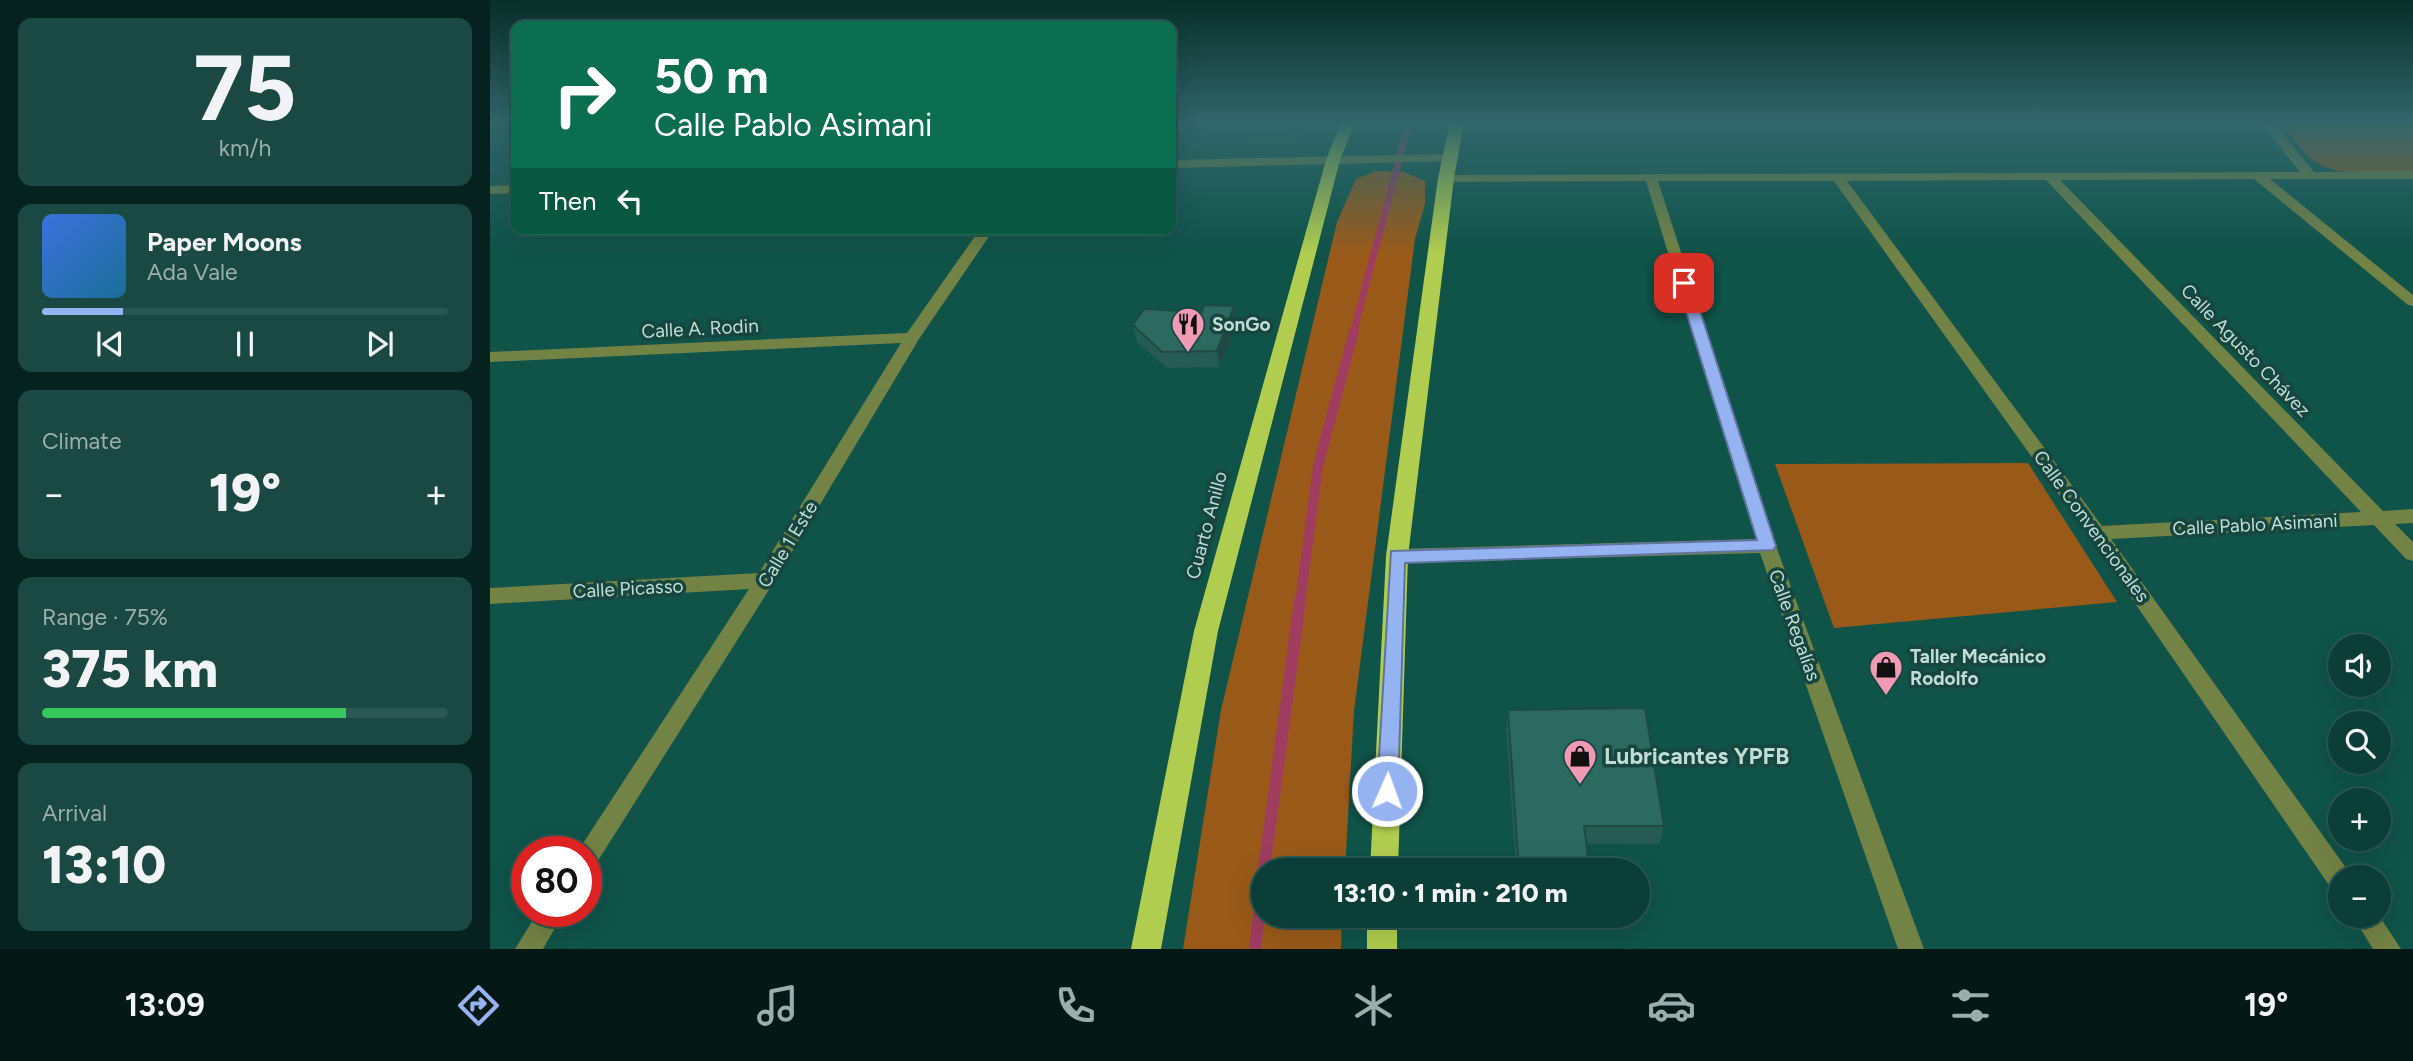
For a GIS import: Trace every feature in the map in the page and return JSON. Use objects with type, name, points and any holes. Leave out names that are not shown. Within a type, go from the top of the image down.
[{"type":"highway","name":"Cuarto Anillo","points":[[1146,949],[1206,631],[1331,166]]},
{"type":"highway","points":[[1384,858],[1397,556],[1448,168]]},
{"type":"highway","points":[[1382,928],[1382,949]]},
{"type":"street","points":[[1443,166],[1651,177],[2413,174]]},
{"type":"street","points":[[2302,166],[2309,175]]},
{"type":"street","points":[[2257,175],[2413,302]]},
{"type":"street","name":"Calle Agusto Chávez","points":[[2049,176],[2413,554]]},
{"type":"street","name":"Calle Regalías","points":[[1651,177],[1767,546],[1911,949]]},
{"type":"street","name":"Calle Convencionales","points":[[1838,177],[2097,533],[2329,865]]},
{"type":"street","points":[[490,190],[511,189]]},
{"type":"street","name":"Calle 1 Este","points":[[601,836],[765,580],[912,338],[983,235]]},
{"type":"street","name":"Calle A. Rodin","points":[[490,357],[912,338]]},
{"type":"street","name":"Calle Pablo Asimani","points":[[2097,533],[2413,516]]},
{"type":"street","points":[[1397,556],[1767,546]]},
{"type":"street","name":"Calle Picasso","points":[[490,596],[765,580]]},
{"type":"street","points":[[528,949],[542,927]]},
{"type":"street","points":[[2373,928],[2388,949]]},
{"type":"shaded area","points":[[2413,166],[2413,172],[2362,173],[2325,167]]},
{"type":"shaded area","points":[[1376,171],[1404,172],[1425,181],[1425,204],[1415,239],[1354,711],[1346,858],[1251,858],[1251,928],[1342,928],[1341,949],[1183,949],[1221,710],[1337,222],[1356,179]]},
{"type":"shaded area","points":[[2028,463],[2117,602],[1834,628],[1775,464]]},
{"type":"building","points":[[1204,305],[1234,306],[1217,351],[1162,352],[1133,325],[1144,309],[1202,312]]},
{"type":"building","name":"Lubricantes YPFB","points":[[1645,708],[1664,826],[1584,826],[1588,858],[1518,858],[1508,710]]},
{"type":"waterway","points":[[1353,333],[1397,166]]},
{"type":"waterway","points":[[1300,603],[1318,466],[1354,331]]},
{"type":"waterway","points":[[1266,858],[1300,601]]},
{"type":"waterway","points":[[1255,949],[1258,928]]},
{"type":"place","name":"SonGo","points":[[1188,354]]},
{"type":"place","name":"Taller Mecánico Rodolfo","points":[[1886,697]]},
{"type":"place","name":"Lubricantes YPFB","points":[[1580,786]]},
{"type":"route","points":[[1387,791],[1397,556],[1767,546],[1684,283]]}]
